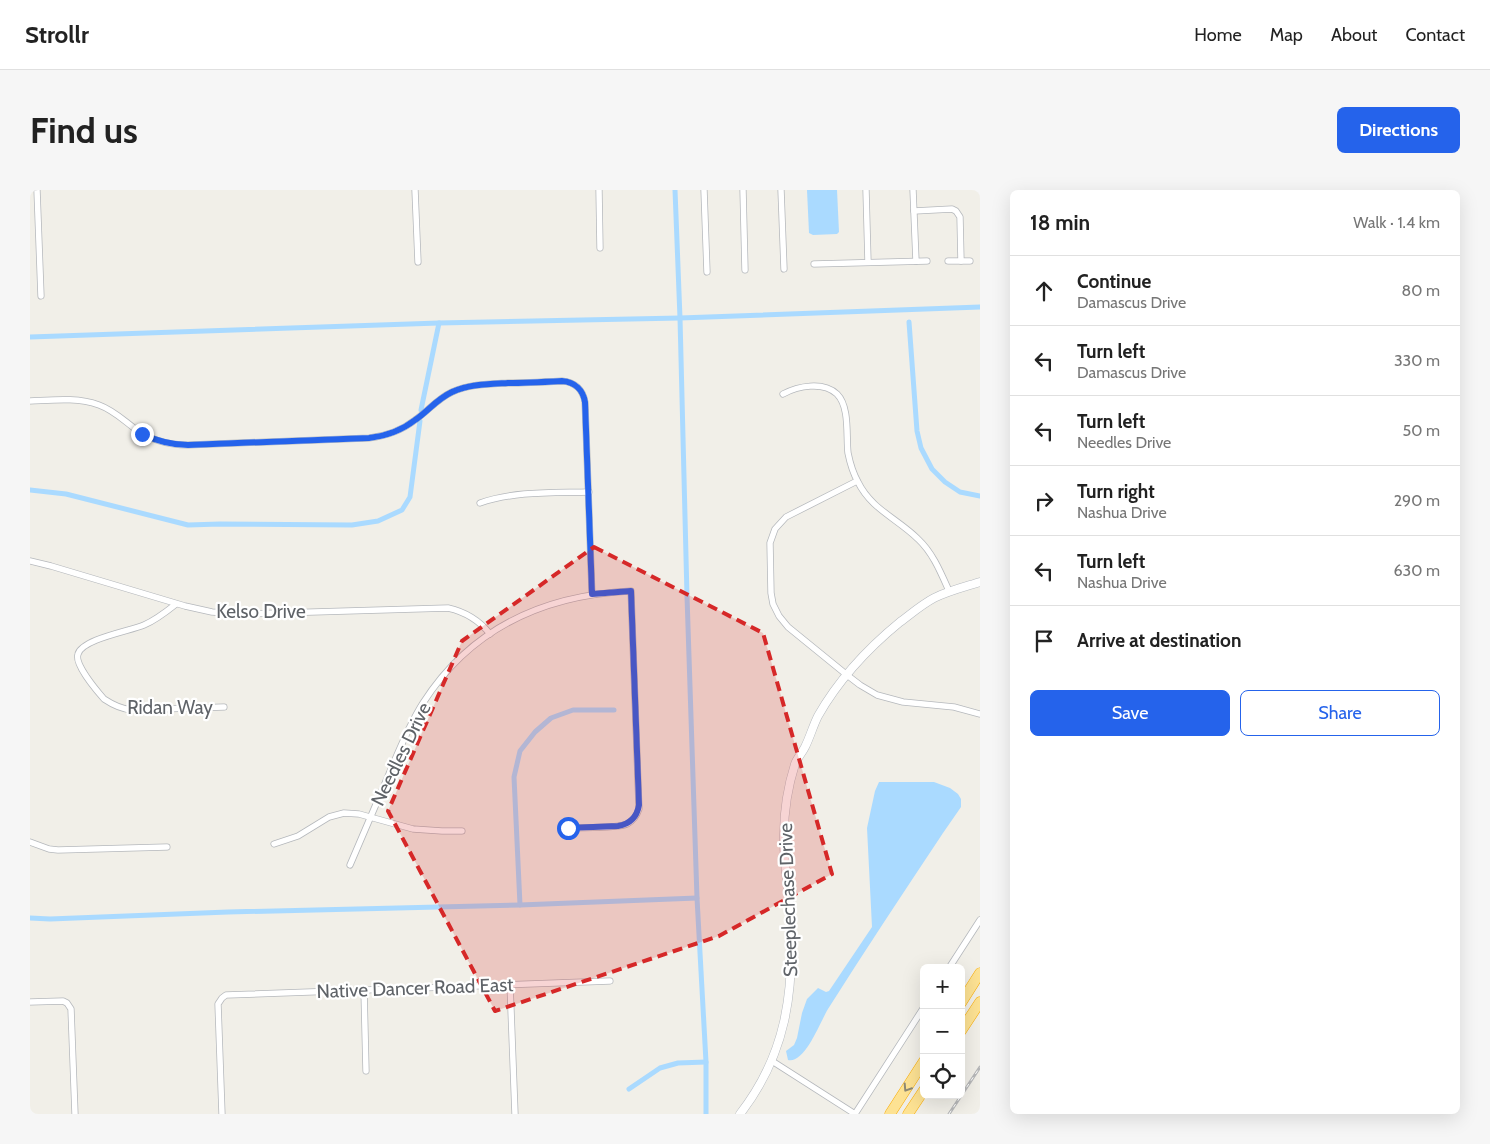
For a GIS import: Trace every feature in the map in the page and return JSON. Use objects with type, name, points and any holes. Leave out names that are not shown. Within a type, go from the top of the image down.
[{"type":"highway","points":[[965,997],[980,974]]},
{"type":"highway","points":[[965,1025],[980,1002]]},
{"type":"highway","points":[[890,1114],[920,1067]]},
{"type":"highway","points":[[908,1114],[920,1096]]},
{"type":"street","points":[[37,190],[41,296]]},
{"type":"street","points":[[415,190],[418,262]]},
{"type":"street","points":[[599,190],[600,248]]},
{"type":"street","points":[[704,190],[707,272]]},
{"type":"street","points":[[743,190],[745,270]]},
{"type":"street","points":[[781,190],[784,269]]},
{"type":"street","points":[[866,190],[868,262]]},
{"type":"street","points":[[913,190],[916,261]]},
{"type":"street","points":[[914,211],[952,209],[956,211],[960,218],[961,261]]},
{"type":"street","points":[[814,264],[928,260]]},
{"type":"street","points":[[948,261],[970,260]]},
{"type":"street","points":[[30,401],[70,400],[88,402],[109,409],[142,434],[159,441],[177,445],[213,444],[380,437],[398,431],[415,420],[438,400],[463,388],[481,384],[566,382],[573,384],[579,388],[585,399],[592,594]]},
{"type":"street","points":[[782,394],[791,390],[820,386],[830,389],[838,396],[845,408],[848,453],[853,471],[862,490],[874,505],[910,531],[926,548],[949,591]]},
{"type":"street","points":[[857,481],[786,517],[775,529],[770,543],[772,597],[775,610],[788,627],[847,675],[870,691],[884,698],[903,702],[954,707],[980,714]]},
{"type":"street","points":[[480,503],[518,494],[589,492]]},
{"type":"street","name":"Kelso Drive","points":[[30,561],[176,604],[212,612],[243,614],[448,608],[472,617],[490,634]]},
{"type":"street","name":"Steeplechase Drive","points":[[740,1114],[752,1099],[772,1061],[785,1019],[789,996],[792,962],[790,916],[783,850],[785,814],[796,762],[805,747],[811,730],[836,687],[879,640],[916,609],[932,599],[949,591],[980,582]]},
{"type":"street","name":"Needles Drive","points":[[350,864],[408,731],[424,702],[455,663],[490,634],[532,611],[560,601],[592,594],[631,591],[639,809],[631,821],[621,826],[568,828]]},
{"type":"street","name":"Ridan Way","points":[[176,604],[144,625],[107,636],[84,646],[78,651],[79,664],[104,699],[123,709],[224,707]]},
{"type":"street","points":[[274,844],[298,836],[322,821],[336,815],[352,813],[413,829],[442,832],[462,831]]},
{"type":"street","points":[[30,842],[49,849],[58,850],[167,848]]},
{"type":"street","points":[[952,964],[980,920]]},
{"type":"street","name":"Native Dancer Road East","points":[[222,1114],[218,1004],[222,998],[230,995],[610,981]]},
{"type":"street","points":[[510,984],[515,1114]]},
{"type":"street","points":[[364,990],[366,1071]]},
{"type":"street","points":[[30,1002],[63,1001],[69,1006],[72,1013],[76,1114]]},
{"type":"street","points":[[772,1061],[855,1114],[923,1009]]},
{"type":"highlighted area","points":[[594,547],[763,633],[832,874],[719,936],[495,1011],[388,811],[462,641]]},
{"type":"water","points":[[807,190],[837,190],[839,232],[837,234],[813,235],[809,233]]},
{"type":"water","points":[[879,782],[934,782],[950,788],[958,794],[961,799],[961,807],[842,987],[806,1049],[800,1056],[788,1060],[786,1051],[794,1045],[797,1038],[807,999],[818,988],[826,992],[829,991],[872,927],[867,828],[875,791]]},
{"type":"waterway","points":[[675,190],[697,898],[706,1062],[706,1114]]},
{"type":"waterway","points":[[30,337],[439,323],[680,318],[980,307]]},
{"type":"waterway","points":[[909,322],[917,431],[921,448],[932,469],[945,482],[960,492],[980,496]]},
{"type":"waterway","points":[[421,410],[439,323]]},
{"type":"waterway","points":[[30,490],[66,494],[188,525],[352,525],[378,521],[402,510],[410,497],[420,421]]},
{"type":"waterway","points":[[520,905],[514,777],[520,751],[535,732],[551,718],[573,710],[614,710]]},
{"type":"waterway","points":[[30,918],[50,919],[228,912],[520,905],[697,898]]},
{"type":"waterway","points":[[629,1089],[660,1068],[678,1063],[706,1062]]},
{"type":"railway","points":[[949,1114],[980,1067]]},
{"type":"route","points":[[142,434],[159,441],[177,445],[380,437],[406,426],[444,396],[470,386],[562,381],[570,382],[579,388],[584,395],[585,402],[592,594],[631,591],[639,805],[636,816],[625,825],[568,828]]}]
